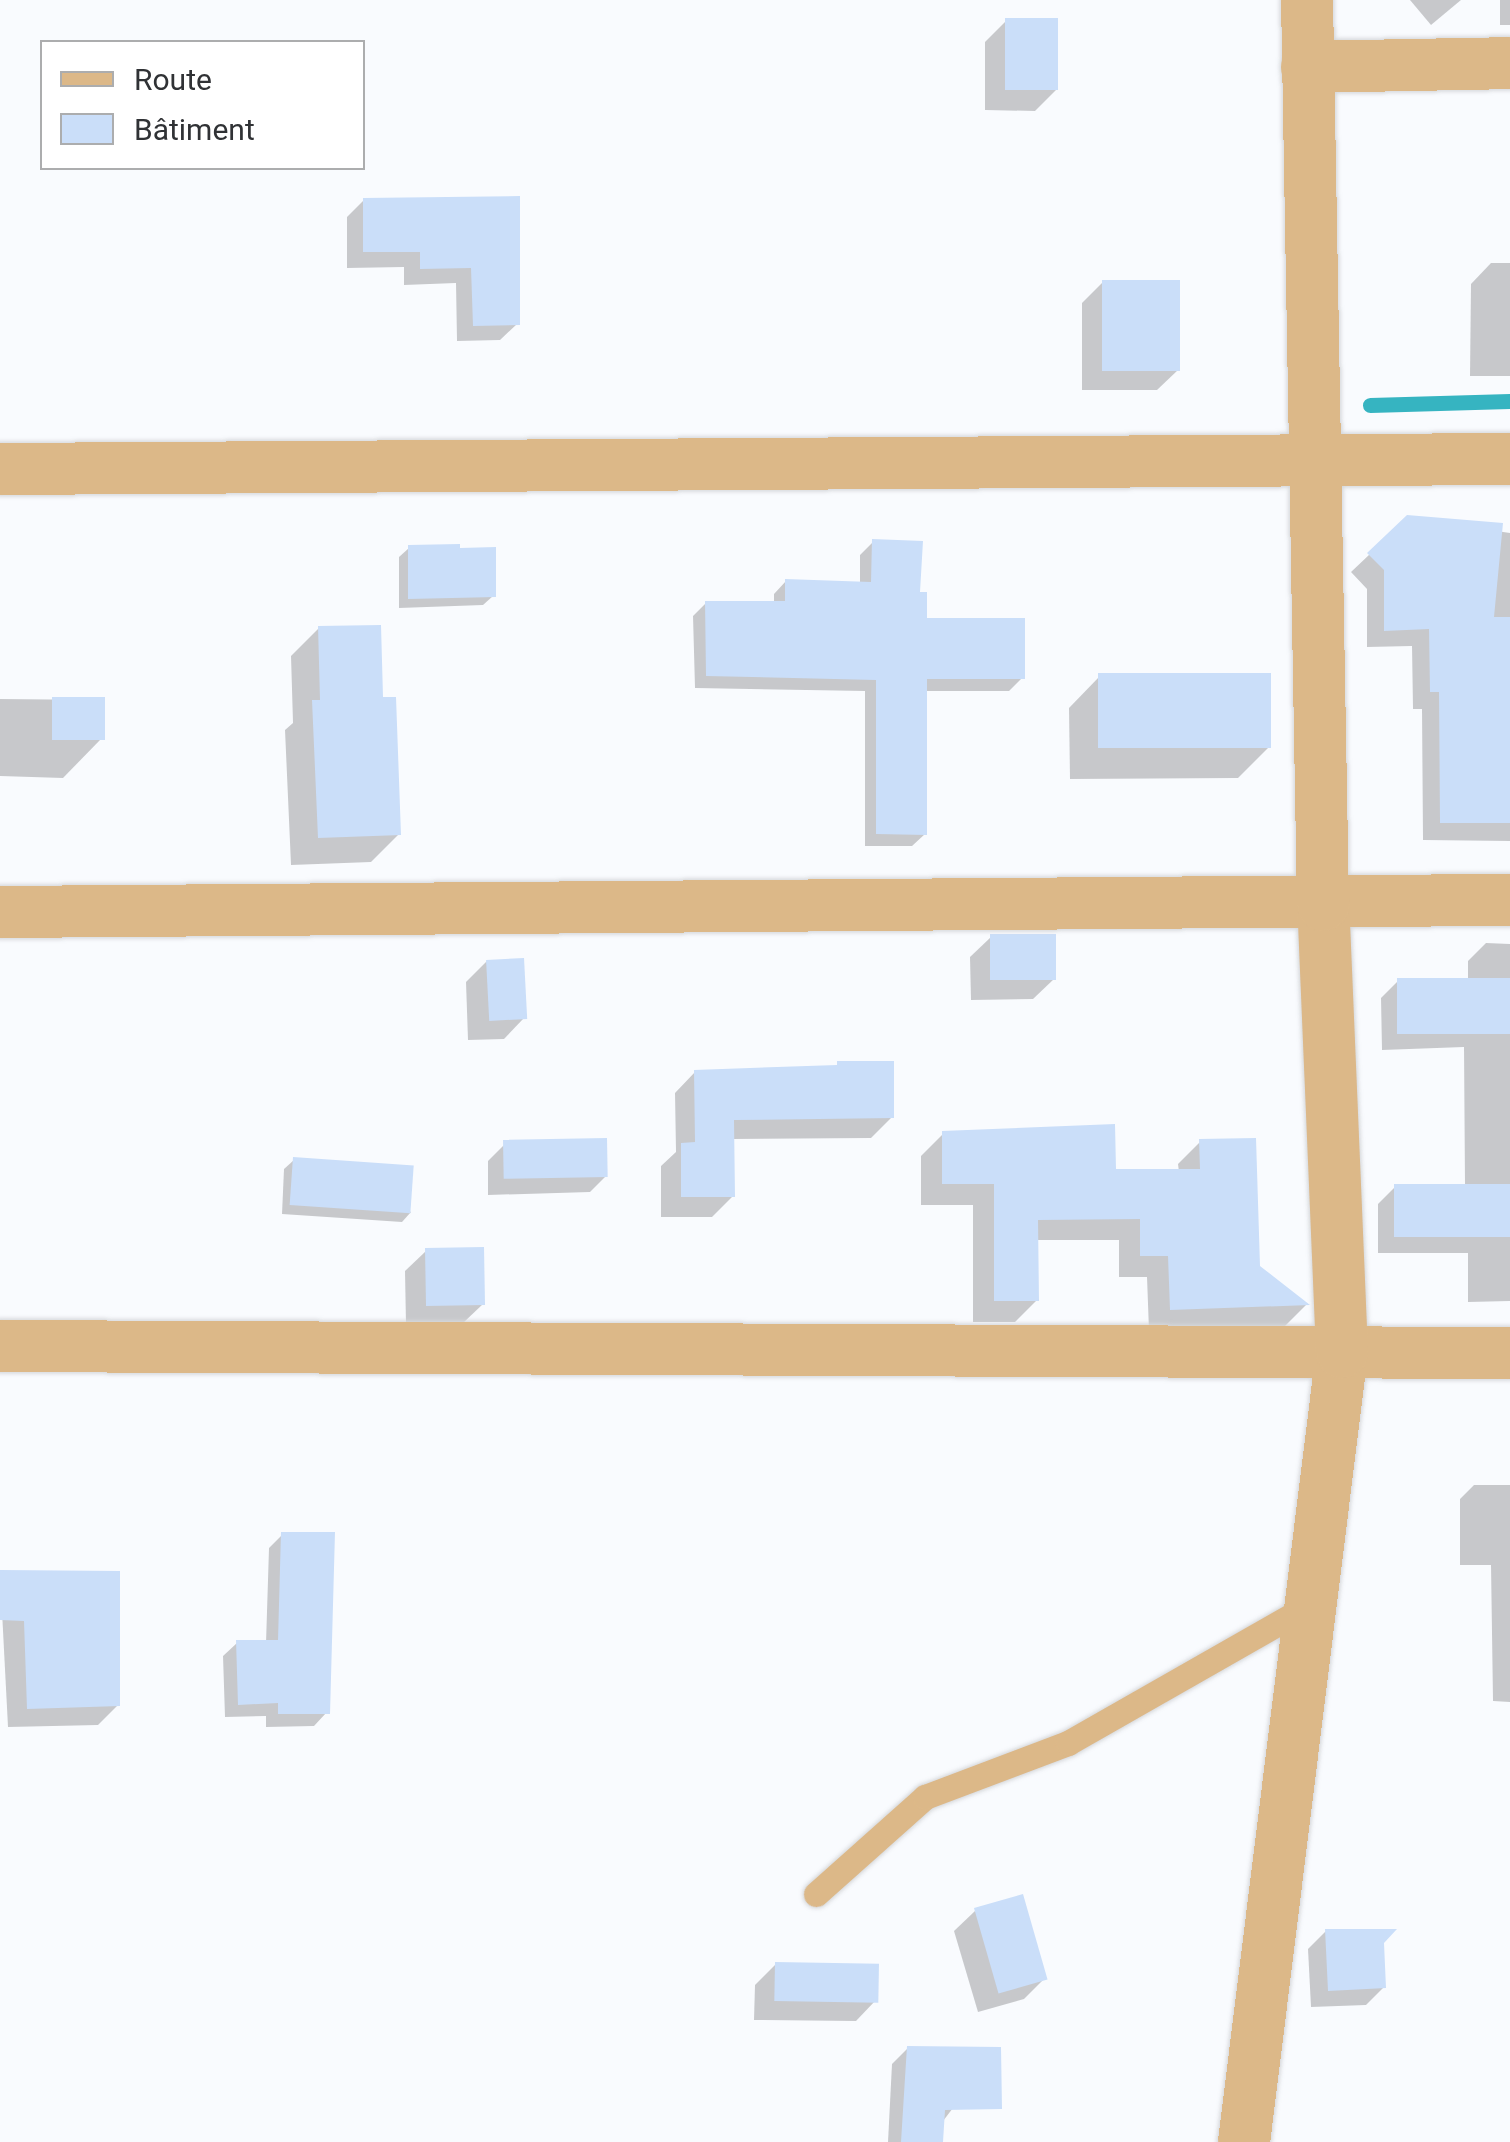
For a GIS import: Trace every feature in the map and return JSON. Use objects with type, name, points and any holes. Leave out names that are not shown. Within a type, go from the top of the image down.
[{"type":"street","points":[[1244,2142],[1342,1352],[1323,905],[1307,0]]},
{"type":"street","points":[[1308,67],[1510,64]]},
{"type":"street","points":[[0,469],[1510,459]]},
{"type":"street","points":[[0,912],[1323,905],[1510,900]]},
{"type":"street","points":[[0,1346],[1510,1353]]},
{"type":"lane","points":[[816,1894],[926,1797],[1068,1743],[1314,1602]]},
{"type":"building","points":[[1005,18],[1058,18],[1058,90],[1005,90]]},
{"type":"building","points":[[520,196],[520,325],[473,326],[471,268],[420,269],[420,252],[363,252],[363,198]]},
{"type":"building","points":[[1102,280],[1180,280],[1180,371],[1102,371]]},
{"type":"building","points":[[1407,515],[1503,523],[1494,617],[1510,617],[1510,823],[1440,823],[1439,692],[1430,692],[1429,629],[1384,631],[1384,570],[1367,553]]},
{"type":"building","points":[[872,539],[923,541],[920,592],[927,592],[927,618],[1025,618],[1025,679],[927,679],[927,835],[876,834],[876,680],[706,676],[705,601],[785,601],[785,579],[871,582]]},
{"type":"building","points":[[460,544],[460,548],[496,547],[496,597],[408,599],[408,545]]},
{"type":"building","points":[[381,625],[383,697],[396,697],[401,835],[318,838],[312,700],[320,700],[318,626]]},
{"type":"building","points":[[1098,673],[1271,673],[1271,748],[1098,748]]},
{"type":"building","points":[[52,697],[105,697],[105,740],[52,740]]},
{"type":"building","points":[[990,934],[1056,934],[1056,980],[990,980]]},
{"type":"building","points":[[524,958],[527,1019],[489,1021],[486,960]]},
{"type":"building","points":[[1397,978],[1510,978],[1510,1034],[1397,1034]]},
{"type":"building","points":[[837,1061],[894,1061],[894,1118],[734,1120],[735,1197],[681,1197],[681,1143],[695,1142],[694,1070],[837,1065]]},
{"type":"building","points":[[1115,1124],[1116,1169],[1200,1169],[1199,1139],[1256,1138],[1260,1266],[1310,1305],[1170,1310],[1168,1256],[1140,1256],[1140,1219],[1038,1220],[1039,1301],[994,1301],[994,1184],[942,1184],[942,1131]]},
{"type":"building","points":[[607,1138],[608,1177],[504,1179],[503,1140]]},
{"type":"building","points":[[293,1157],[414,1165],[410,1213],[290,1205]]},
{"type":"building","points":[[1394,1184],[1510,1184],[1510,1237],[1394,1237]]},
{"type":"building","points":[[484,1247],[485,1305],[426,1306],[425,1248]]},
{"type":"building","points":[[281,1532],[335,1532],[330,1714],[278,1714],[278,1703],[238,1705],[236,1640],[278,1640]]},
{"type":"building","points":[[0,1570],[120,1571],[120,1706],[27,1709],[24,1621],[0,1620]]},
{"type":"building","points":[[1023,1894],[1048,1980],[999,1994],[974,1908]]},
{"type":"building","points":[[1325,1929],[1397,1929],[1384,1943],[1386,1988],[1328,1991]]},
{"type":"building","points":[[775,1962],[879,1964],[878,2003],[774,2001]]},
{"type":"building","points":[[907,2046],[1001,2047],[1002,2109],[945,2110],[943,2142],[901,2142]]},
{"type":"waterway","points":[[1370,405],[1510,401]]}]
